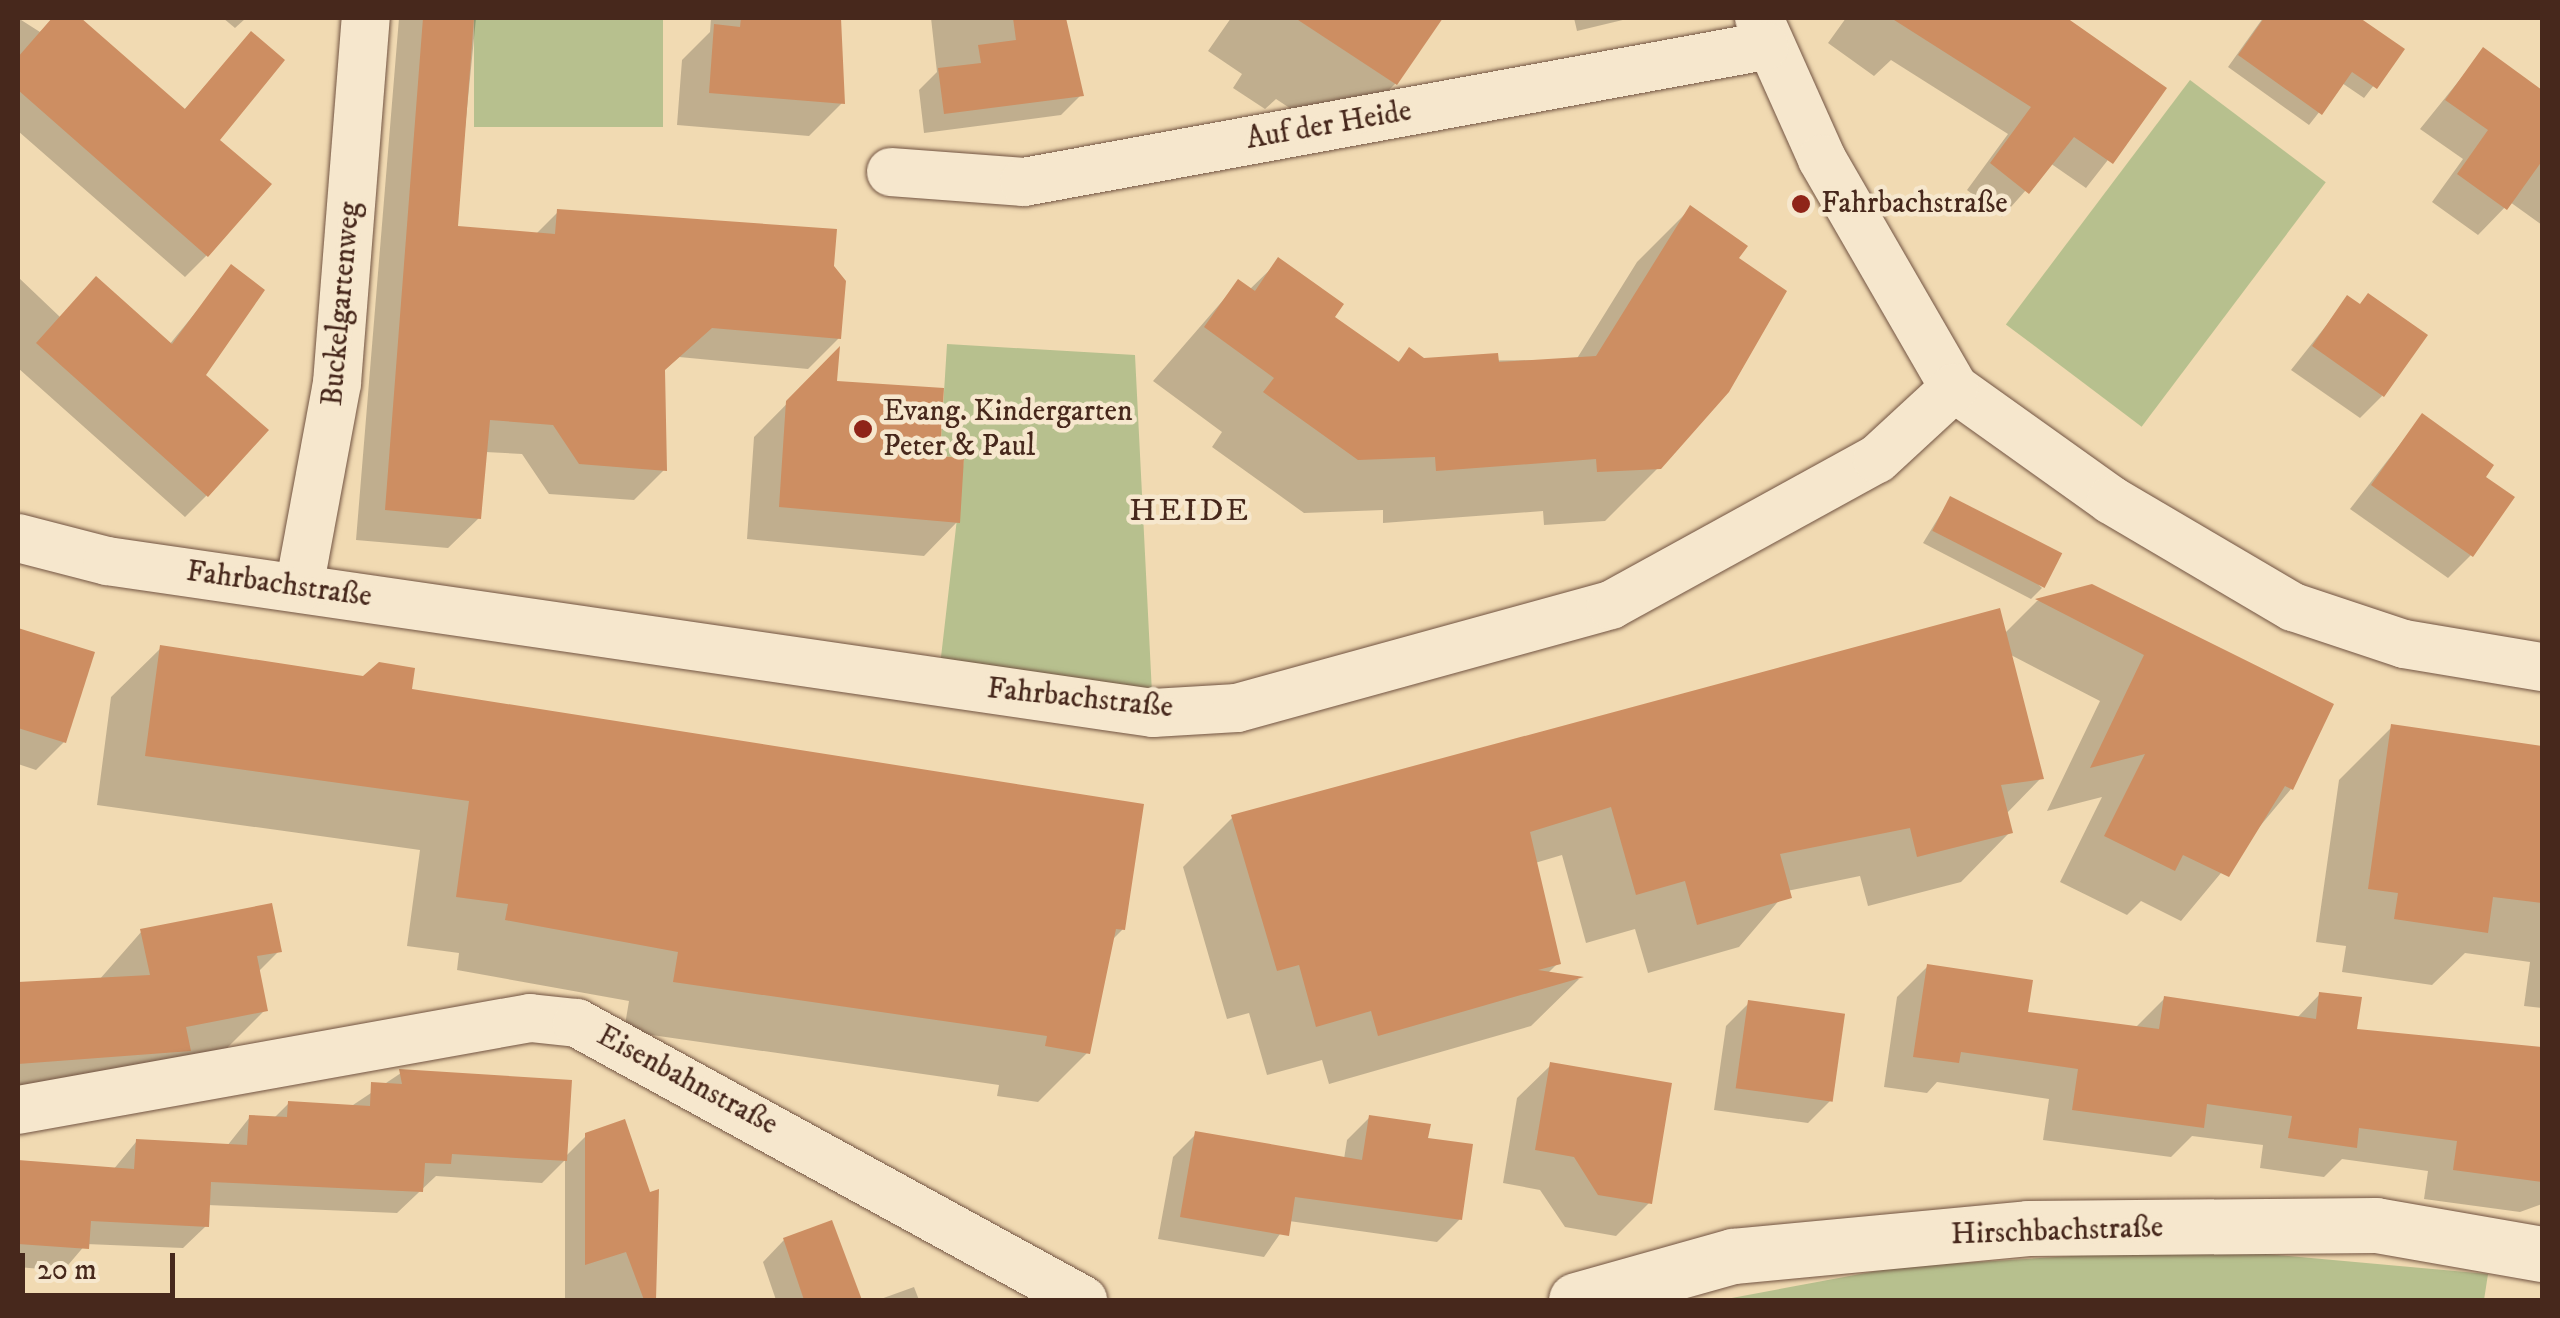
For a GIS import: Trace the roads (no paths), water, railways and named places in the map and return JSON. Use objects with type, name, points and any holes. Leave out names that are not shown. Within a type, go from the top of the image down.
[{"type":"street","name":"Buckelgartenweg","points":[[299,588],[338,382],[366,18]]},
{"type":"street","name":"Auf der Heide","points":[[891,172],[1024,182],[1762,32]]},
{"type":"street","points":[[1762,32],[1954,388],[2111,500],[2293,607],[2404,644],[2542,667]]},
{"type":"street","name":"Fahrbachstraße","points":[[18,538],[299,588],[1153,713],[1237,708],[1611,605],[1877,459],[1954,388]]},
{"type":"street","name":"Eisenbahnstraße","points":[[18,1110],[530,1018],[577,1023],[1083,1300]]},
{"type":"street","name":"Hirschbachstraße","points":[[1576,1300],[1733,1256],[2028,1228],[2376,1225],[2542,1254]]},
{"type":"place","name":"Fahrbachstraße","points":[[1801,204]]},
{"type":"place","name":"Evang. Kindergarten Peter & Paul","points":[[863,429]]},
{"type":"district","name":"HEIDE","points":[[1190,511]]}]
